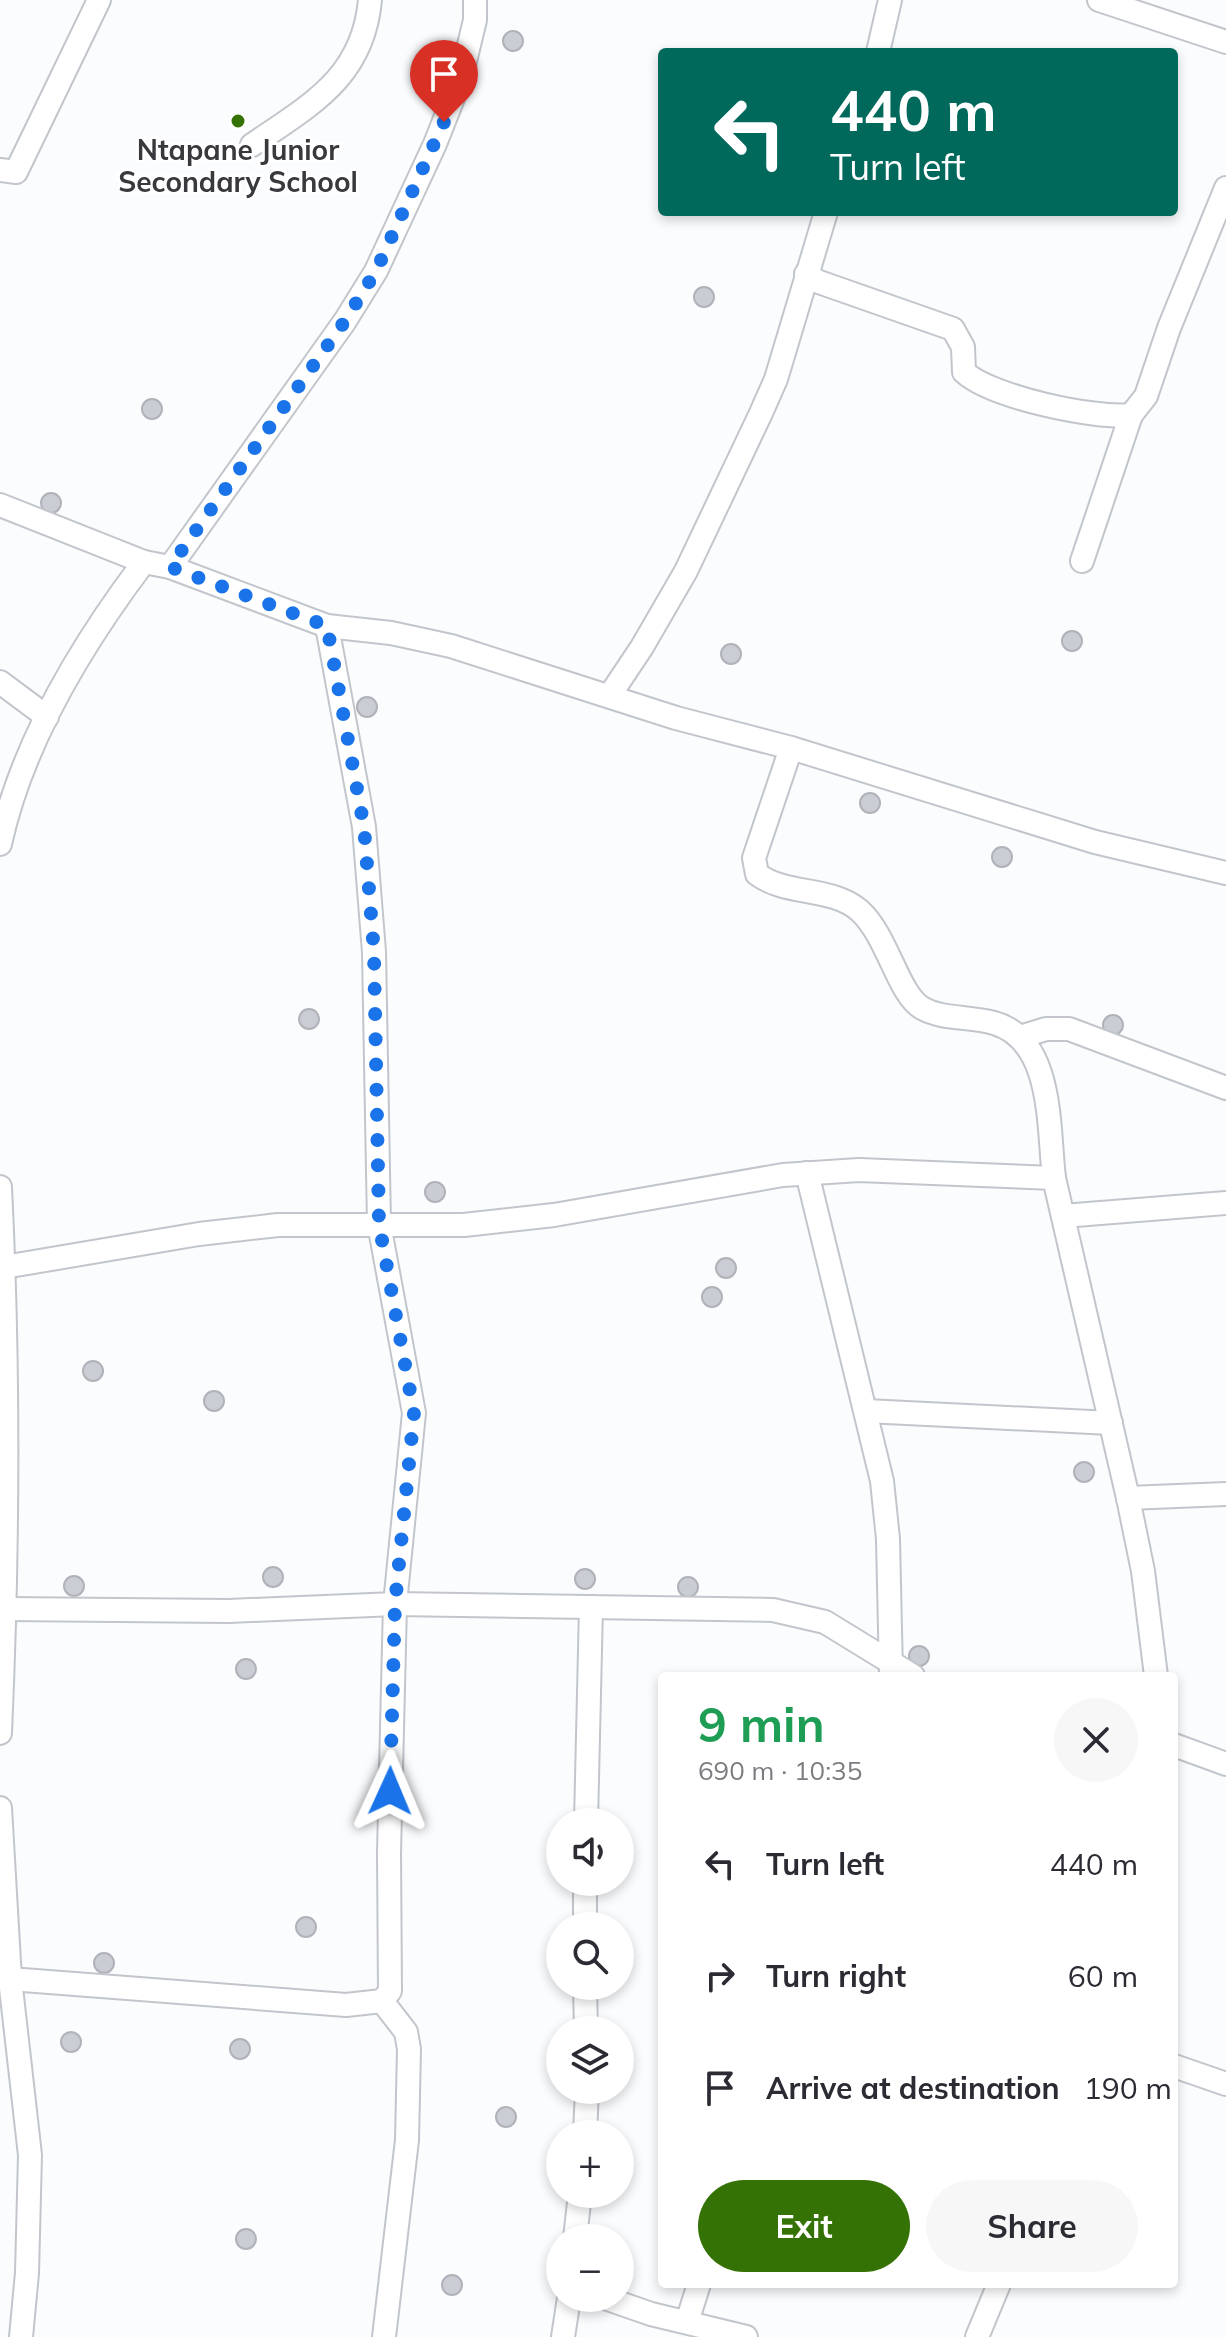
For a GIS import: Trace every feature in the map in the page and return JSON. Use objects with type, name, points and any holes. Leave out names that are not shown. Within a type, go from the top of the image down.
[{"type":"street","points":[[0,170],[16,172],[99,0]]},
{"type":"street","points":[[252,145],[326,94],[353,62],[368,18],[370,0]]},
{"type":"street","points":[[170,567],[345,321],[376,271],[423,173],[461,78],[475,20],[475,0]]},
{"type":"street","points":[[879,48],[890,0]]},
{"type":"street","points":[[1099,0],[1226,42]]},
{"type":"street","points":[[1082,561],[1131,415],[1146,396],[1169,328],[1226,188]]},
{"type":"street","points":[[610,695],[686,571],[761,413],[776,379],[825,216]]},
{"type":"street","points":[[806,274],[819,282],[953,329],[963,347],[964,372],[978,382],[1045,403],[1103,415],[1131,415]]},
{"type":"street","points":[[0,505],[144,562],[170,567],[327,626],[391,633],[451,646],[676,718],[791,748],[1095,842],[1226,873]]},
{"type":"street","points":[[0,844],[4,824],[47,717],[104,615],[144,562]]},
{"type":"street","points":[[10,1979],[366,2005],[382,2001],[390,1991],[389,1853],[395,1604],[414,1413],[379,1224],[374,952],[365,840],[327,626]]},
{"type":"street","points":[[0,682],[47,717]]},
{"type":"street","points":[[791,748],[754,858],[757,874],[772,882],[840,900],[857,909],[885,944],[911,999],[923,1008],[1009,1028],[1020,1037],[1043,1080],[1054,1178],[1143,1571],[1156,1672]]},
{"type":"street","points":[[1020,1037],[1046,1029],[1069,1029],[1226,1088]]},
{"type":"street","points":[[4,1267],[199,1234],[278,1225],[464,1225],[554,1215],[715,1185],[807,1173],[859,1170],[1054,1178]]},
{"type":"street","points":[[807,1173],[842,1330],[866,1411],[882,1481],[888,1539],[891,1671]]},
{"type":"street","points":[[0,1187],[4,1267],[5,1609],[0,1733]]},
{"type":"street","points":[[1063,1216],[1226,1203]]},
{"type":"street","points":[[866,1411],[1111,1423]]},
{"type":"street","points":[[1128,1498],[1226,1494]]},
{"type":"street","points":[[5,1609],[229,1611],[395,1604],[773,1610],[825,1622],[891,1671]]},
{"type":"street","points":[[586,1808],[591,1607]]},
{"type":"street","points":[[1178,1746],[1226,1764]]},
{"type":"street","points":[[0,1808],[10,1979],[30,2155],[27,2273],[21,2337]]},
{"type":"street","points":[[382,2001],[406,2032],[409,2049],[407,2140],[384,2337]]},
{"type":"street","points":[[1178,2067],[1226,2084]]},
{"type":"street","points":[[687,2322],[698,2288]]},
{"type":"street","points":[[977,2337],[997,2288]]},
{"type":"street","points":[[634,2306],[746,2337]]},
{"type":"street","points":[[563,2337],[567,2312]]},
{"type":"building","points":[[509,31],[517,31],[523,41],[517,51],[509,51],[503,45],[503,37]]},
{"type":"building","points":[[700,287],[708,287],[714,297],[708,307],[700,307],[694,301],[694,293]]},
{"type":"building","points":[[148,399],[156,399],[162,409],[156,419],[148,419],[142,413],[142,405]]},
{"type":"building","points":[[47,493],[55,493],[61,503],[55,513],[47,513],[41,507],[41,499]]},
{"type":"building","points":[[1068,631],[1076,631],[1082,641],[1076,651],[1068,651],[1062,645],[1062,637]]},
{"type":"building","points":[[727,644],[735,644],[741,654],[735,664],[727,664],[721,658],[721,650]]},
{"type":"building","points":[[363,697],[371,697],[377,707],[371,717],[363,717],[357,711],[357,703]]},
{"type":"building","points":[[866,793],[874,793],[880,803],[874,813],[866,813],[860,807],[860,799]]},
{"type":"building","points":[[998,847],[1006,847],[1012,857],[1006,867],[998,867],[992,861],[992,853]]},
{"type":"building","points":[[305,1009],[313,1009],[319,1019],[313,1029],[305,1029],[299,1023],[299,1015]]},
{"type":"building","points":[[1113,1015],[1120,1018],[1123,1025],[1120,1032],[1113,1035],[1106,1032],[1103,1025],[1106,1018]]},
{"type":"building","points":[[431,1182],[439,1182],[445,1192],[439,1202],[431,1202],[425,1196],[425,1188]]},
{"type":"building","points":[[722,1258],[730,1258],[736,1268],[730,1278],[722,1278],[716,1272],[716,1264]]},
{"type":"building","points":[[708,1287],[716,1287],[722,1297],[716,1307],[708,1307],[702,1301],[702,1293]]},
{"type":"building","points":[[89,1361],[97,1361],[103,1371],[97,1381],[89,1381],[83,1375],[83,1367]]},
{"type":"building","points":[[210,1391],[218,1391],[224,1401],[218,1411],[210,1411],[204,1405],[204,1397]]},
{"type":"building","points":[[1080,1462],[1088,1462],[1094,1472],[1088,1482],[1080,1482],[1074,1476],[1074,1468]]},
{"type":"building","points":[[269,1567],[277,1567],[283,1577],[277,1587],[269,1587],[263,1581],[263,1573]]},
{"type":"building","points":[[581,1569],[589,1569],[595,1579],[589,1589],[581,1589],[575,1583],[575,1575]]},
{"type":"building","points":[[70,1576],[78,1576],[84,1586],[78,1596],[70,1596],[64,1590],[64,1582]]},
{"type":"building","points":[[684,1577],[692,1577],[698,1587],[692,1597],[684,1597],[678,1591],[678,1583]]},
{"type":"building","points":[[919,1646],[926,1649],[929,1656],[926,1663],[919,1666],[912,1663],[909,1656],[912,1649]]},
{"type":"building","points":[[242,1659],[250,1659],[256,1669],[250,1679],[242,1679],[236,1673],[236,1665]]},
{"type":"building","points":[[302,1917],[310,1917],[316,1927],[310,1937],[302,1937],[296,1931],[296,1923]]},
{"type":"building","points":[[100,1953],[108,1953],[114,1963],[108,1973],[100,1973],[94,1967],[94,1959]]},
{"type":"building","points":[[67,2032],[75,2032],[81,2042],[75,2052],[67,2052],[61,2046],[61,2038]]},
{"type":"building","points":[[236,2039],[244,2039],[250,2049],[244,2059],[236,2059],[230,2053],[230,2045]]},
{"type":"building","points":[[502,2107],[510,2107],[516,2117],[510,2127],[502,2127],[496,2121],[496,2113]]},
{"type":"building","points":[[242,2229],[250,2229],[256,2239],[250,2249],[242,2249],[236,2243],[236,2235]]},
{"type":"building","points":[[448,2275],[456,2275],[462,2285],[456,2295],[448,2295],[442,2289],[442,2281]]},
{"type":"place","name":"Ntapane Junior Secondary School","points":[[238,121]]},
{"type":"route","points":[[390,1791],[395,1604],[414,1413],[412,1389],[379,1224],[374,952],[364,827],[355,767],[327,626],[170,567],[345,321],[376,271],[444,122]]}]
